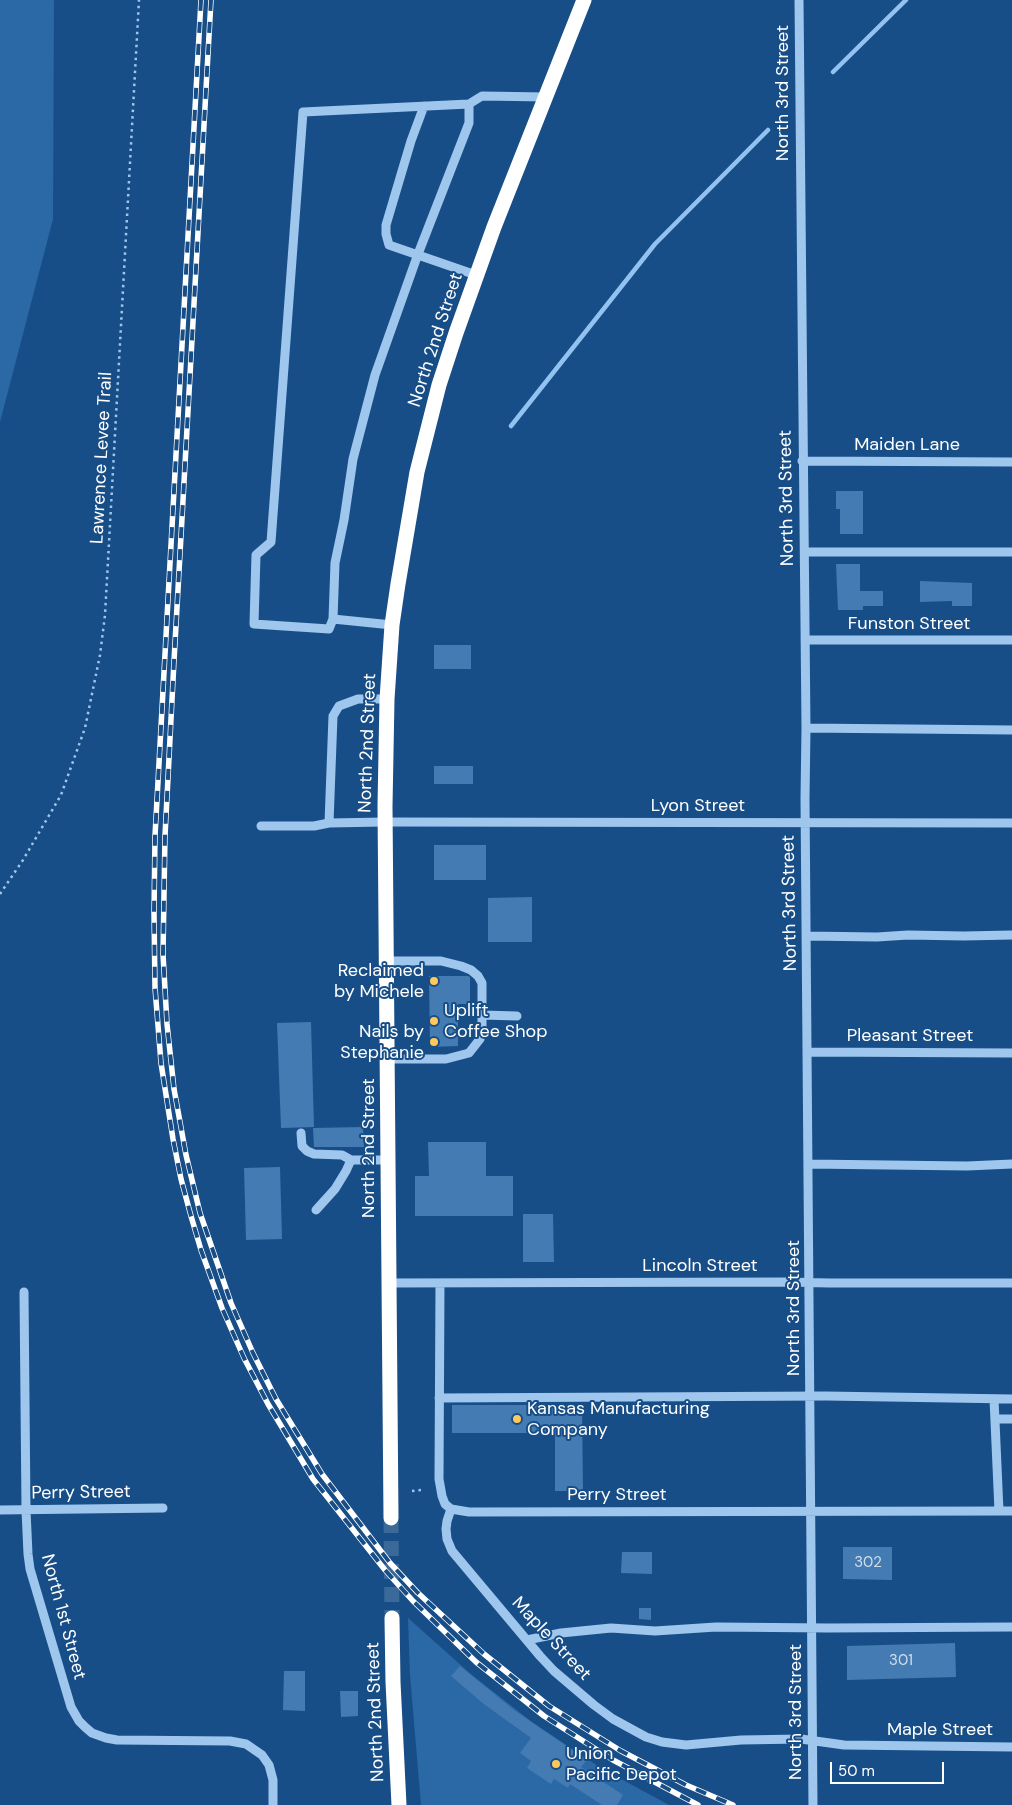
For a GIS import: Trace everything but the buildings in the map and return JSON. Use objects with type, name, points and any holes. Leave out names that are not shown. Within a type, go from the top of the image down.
[{"type":"highway","name":"North 2nd Street","points":[[391,1518],[385,822],[387,699],[392,625],[408,515],[442,376],[476,275],[584,0]]},
{"type":"highway","name":"North 2nd Street","points":[[392,1618],[399,1805]]},
{"type":"street","name":"North 3rd Street","points":[[799,0],[802,462],[806,640],[813,1805]]},
{"type":"street","points":[[469,104],[469,123],[418,254],[375,375],[353,459],[336,563],[333,619],[329,629],[254,624],[256,555],[270,542],[302,112],[469,104],[482,96],[546,97]]},
{"type":"street","points":[[424,106],[411,141],[386,225],[386,234],[390,245],[476,275]]},
{"type":"street","name":"Maiden Lane","points":[[802,462],[1012,462]]},
{"type":"street","points":[[805,552],[1012,552]]},
{"type":"street","points":[[333,619],[392,625]]},
{"type":"street","name":"Funston Street","points":[[806,640],[1012,640]]},
{"type":"street","points":[[329,823],[333,716],[339,706],[358,699],[387,699]]},
{"type":"street","points":[[806,728],[1012,730]]},
{"type":"street","name":"Lyon Street","points":[[261,826],[314,826],[329,823],[385,822],[1012,824]]},
{"type":"street","points":[[807,936],[1012,935]]},
{"type":"street","points":[[386,962],[440,962],[461,966],[471,970],[482,983],[480,1039],[469,1052],[446,1059],[387,1059]]},
{"type":"street","points":[[482,1015],[517,1016]]},
{"type":"street","name":"Pleasant Street","points":[[808,1052],[1012,1053]]},
{"type":"street","points":[[301,1133],[302,1146],[314,1154],[342,1155],[351,1160],[388,1160]]},
{"type":"street","points":[[316,1210],[346,1172],[351,1160]]},
{"type":"street","points":[[809,1164],[967,1166],[1012,1164]]},
{"type":"street","name":"Lincoln Street","points":[[389,1283],[1012,1283]]},
{"type":"street","points":[[440,1283],[438,1479],[445,1504],[451,1509]]},
{"type":"street","name":"North 1st Street","points":[[24,1292],[26,1538],[30,1569],[71,1708],[79,1721],[92,1733],[106,1738],[117,1740],[238,1742],[253,1748],[262,1755],[272,1773],[273,1805]]},
{"type":"street","points":[[439,1398],[810,1396],[1012,1399]]},
{"type":"street","points":[[994,1399],[999,1511]]},
{"type":"street","points":[[995,1419],[1012,1418]]},
{"type":"street","name":"Perry Street","points":[[0,1510],[163,1508]]},
{"type":"street","name":"Perry Street","points":[[451,1509],[469,1512],[1012,1511]]},
{"type":"street","name":"Maple Street","points":[[451,1509],[446,1529],[447,1540],[452,1551],[526,1640],[554,1672],[574,1690],[613,1719],[646,1737],[662,1742],[686,1745],[741,1740],[800,1739],[844,1745],[1012,1747]]},
{"type":"street","points":[[526,1640],[562,1633],[611,1628],[655,1632],[716,1627],[1012,1627]]},
{"type":"path","name":"Lawrence Levee Trail","points":[[0,894],[23,860],[61,795],[85,728],[101,647],[106,606],[139,0]]},
{"type":"path","points":[[412,1491],[421,1490]]},
{"type":"shaded area","points":[[0,0],[54,0],[53,219],[0,422]]},
{"type":"shaded area","points":[[408,1618],[472,1675],[532,1722],[601,1768],[669,1805],[421,1805],[410,1675]]},
{"type":"waterway","points":[[833,72],[906,0]]},
{"type":"waterway","points":[[511,426],[655,244],[768,130]]},
{"type":"tunnel","points":[[391,1518],[392,1618]]},
{"type":"railway","points":[[201,0],[155,836],[154,913],[155,988],[161,1063],[173,1139],[191,1216],[222,1308],[244,1358],[268,1404],[313,1479],[385,1570],[413,1601],[476,1662],[544,1716],[613,1760],[698,1805]]},
{"type":"railway","points":[[211,0],[165,836],[163,954],[167,1024],[174,1089],[186,1155],[200,1213],[231,1303],[276,1399],[322,1474],[390,1563],[418,1593],[484,1654],[549,1706],[621,1751],[686,1785],[733,1805]]},
{"type":"place","name":"Reclaimed by Michele","points":[[434,981]]},
{"type":"place","name":"Uplift Coffee Shop","points":[[434,1021]]},
{"type":"place","name":"Nails by Stephanie","points":[[434,1042]]},
{"type":"place","name":"Kansas Manufacturing Company","points":[[517,1419]]},
{"type":"place","name":"Union Pacific Depot","points":[[556,1764]]}]
